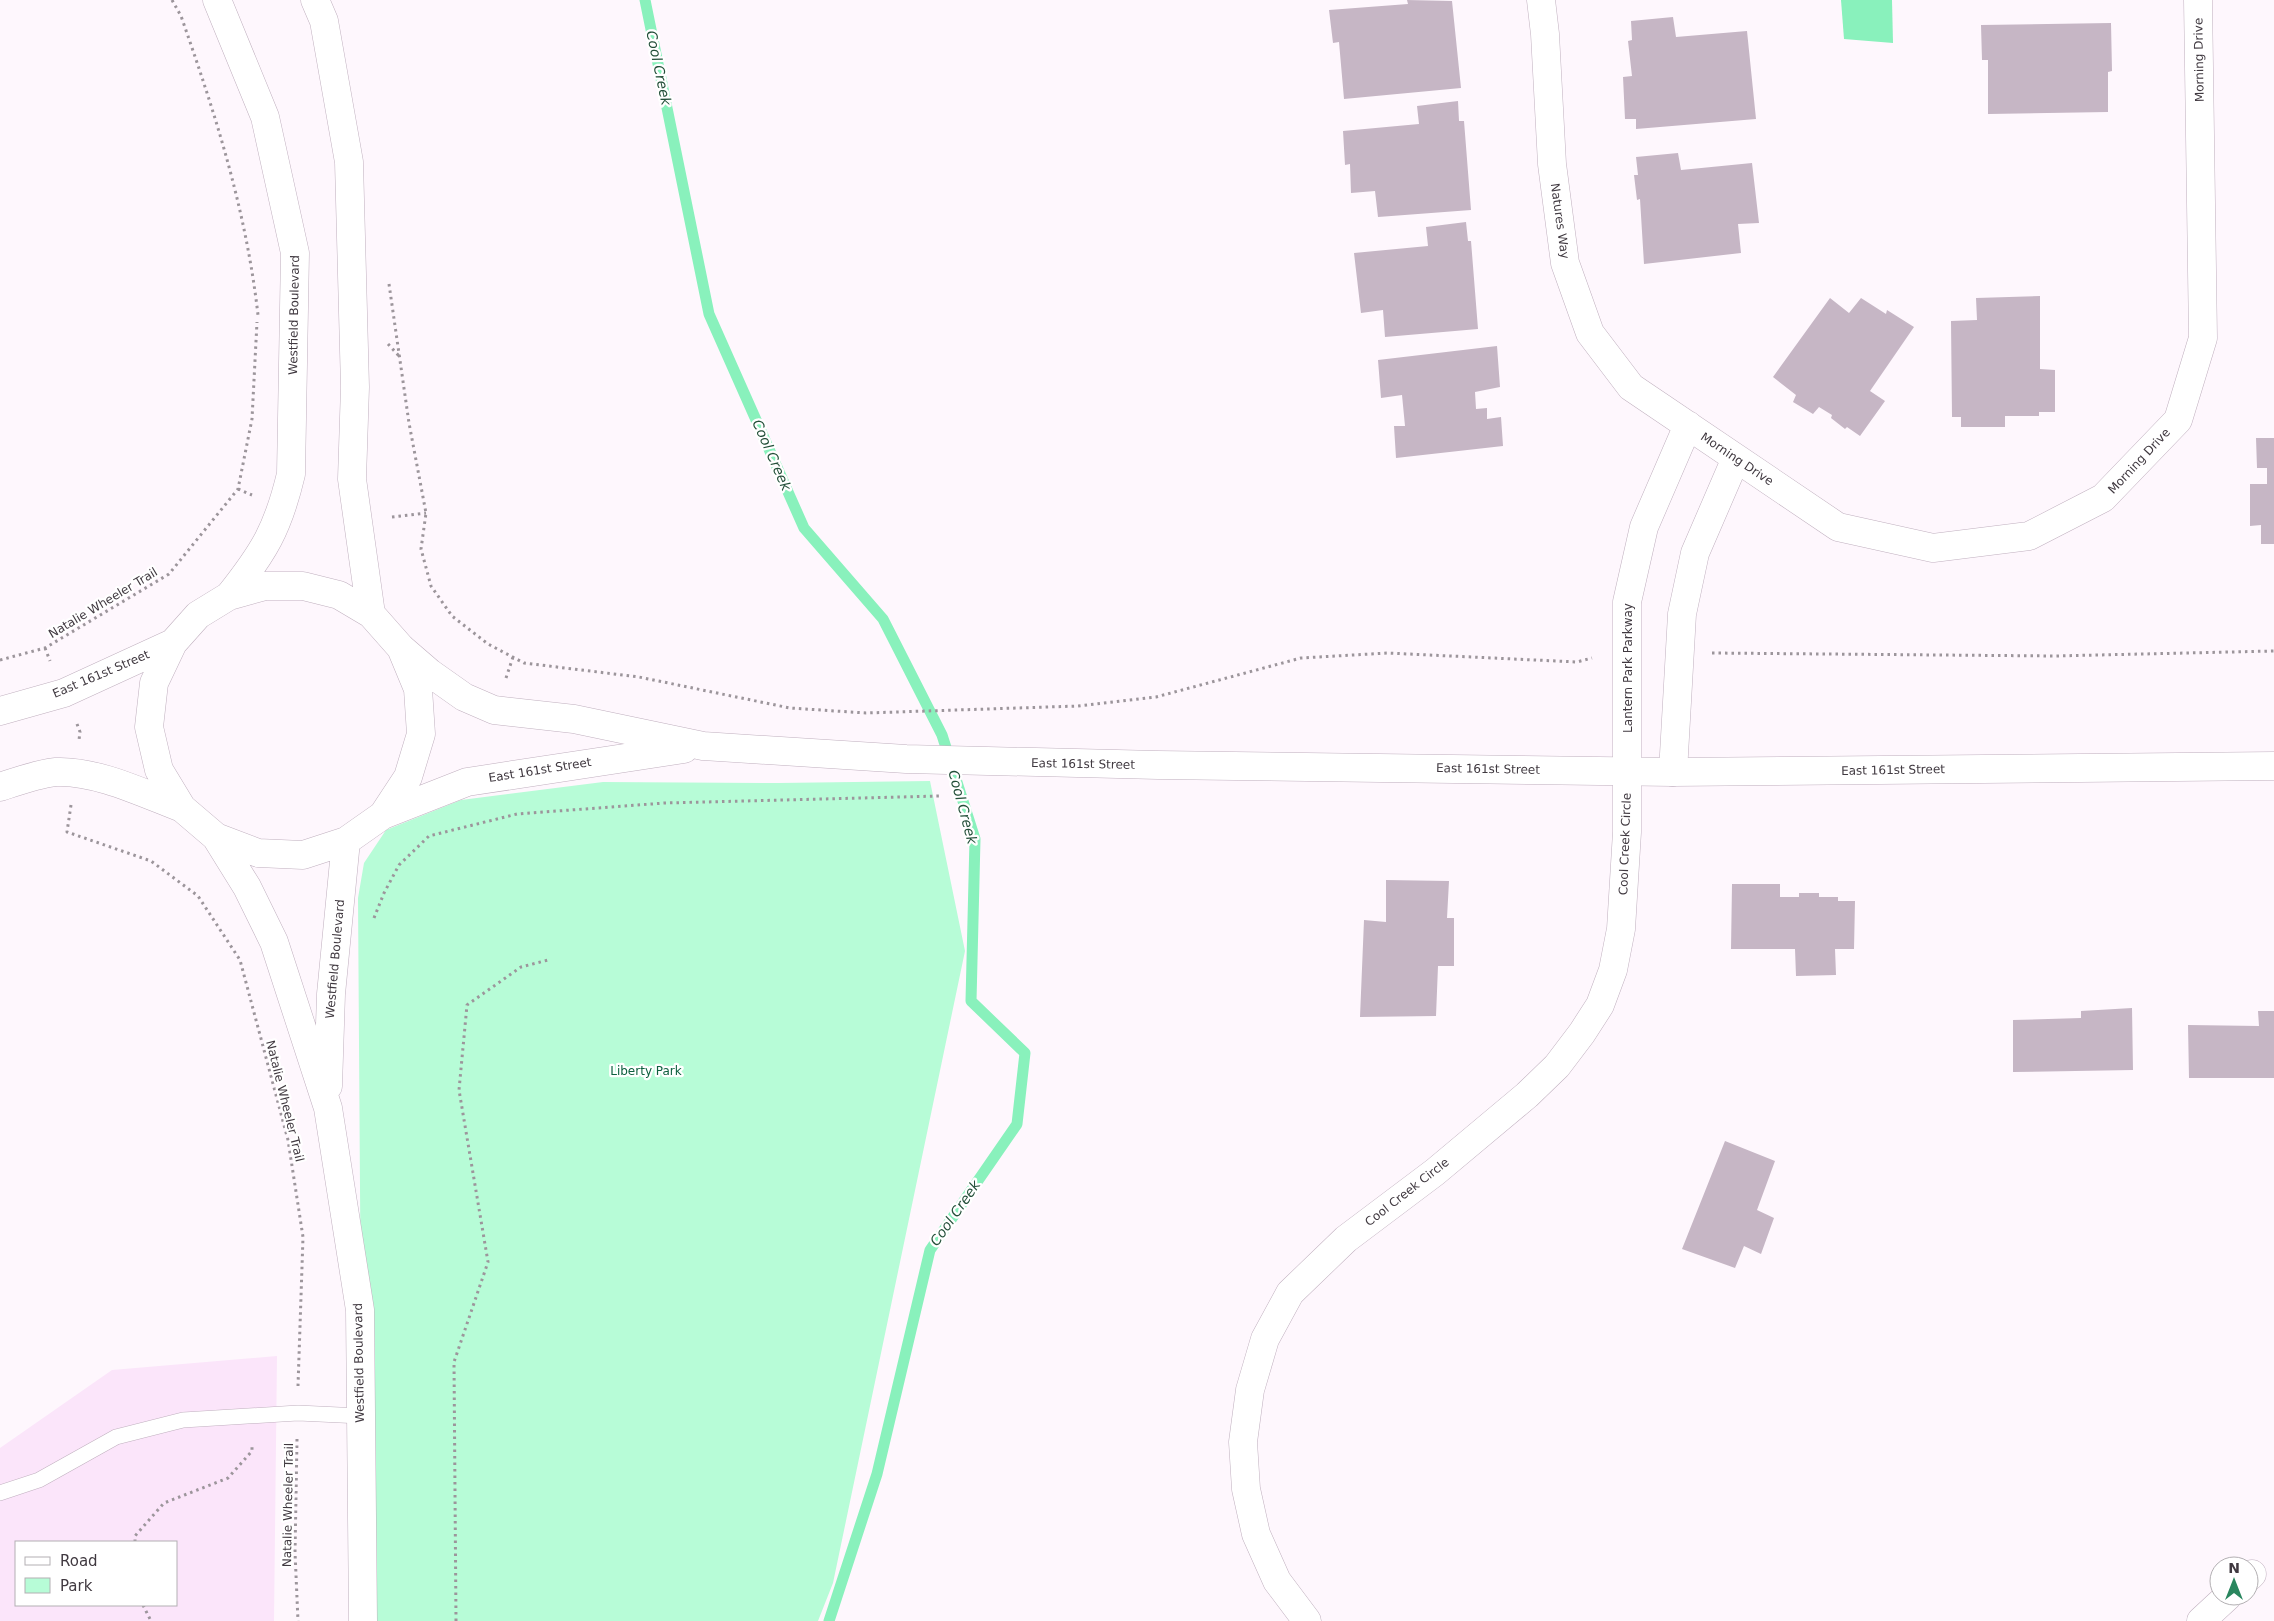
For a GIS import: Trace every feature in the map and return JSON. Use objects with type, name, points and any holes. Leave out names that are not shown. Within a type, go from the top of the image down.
[{"type":"street","name":"Westfield Boulevard","points":[[217,0],[265,117],[295,253],[291,474],[283,507],[273,534],[255,564],[229,596]]},
{"type":"street","points":[[315,0],[324,21],[349,162],[355,387],[352,479],[370,614]]},
{"type":"street","name":"Natures Way","points":[[1540,0],[1545,34],[1552,164],[1565,263],[1590,333],[1610,360],[1631,387],[1688,425]]},
{"type":"street","name":"Morning Drive","points":[[1688,425],[1838,527],[1933,548],[2029,536],[2104,498],[2178,420],[2203,338],[2198,0]]},
{"type":"street","name":"Lantern Park Parkway","points":[[1628,771],[1627,602],[1644,527],[1688,425]]},
{"type":"street","points":[[1673,772],[1682,614],[1695,553],[1736,458]]},
{"type":"street","points":[[265,586],[303,586],[339,595],[370,614],[401,648],[418,689],[421,734],[408,777],[383,815],[346,841],[303,854],[258,853],[216,837],[182,808],[159,770],[149,727],[154,683],[173,643],[198,615],[229,596],[265,586]]},
{"type":"street","name":"East 161st Street","points":[[0,711],[64,692],[173,643]]},
{"type":"street","name":"East 161st Street","points":[[401,648],[430,673],[464,697],[494,710],[574,719],[703,746],[906,759],[978,762],[1673,772],[2274,766]]},
{"type":"street","name":"East 161st Street","points":[[383,815],[467,782],[703,746]]},
{"type":"street","name":"Cool Creek Circle","points":[[1307,1621],[1277,1581],[1256,1534],[1246,1489],[1243,1442],[1250,1390],[1265,1339],[1290,1293],[1346,1239],[1435,1172],[1528,1095],[1557,1066],[1582,1033],[1600,1004],[1613,970],[1621,929],[1627,832],[1628,771]]},
{"type":"street","points":[[0,787],[33,776],[57,772],[75,774],[131,788],[182,808]]},
{"type":"street","name":"Westfield Boulevard","points":[[216,837],[247,887],[274,942],[328,1108],[360,1310],[363,1621]]},
{"type":"street","name":"Westfield Boulevard","points":[[328,1108],[331,994],[346,841]]},
{"type":"street","points":[[2200,1621],[2217,1606]]},
{"type":"lane","points":[[0,1494],[39,1480],[116,1437],[183,1420],[298,1413],[361,1416]]},
{"type":"path","name":"Natalie Wheeler Trail","points":[[0,660],[44,648],[169,574],[238,489],[252,418],[258,315],[246,231],[218,122],[181,16],[172,0]]},
{"type":"path","points":[[426,514],[421,549],[431,586],[452,616],[488,644],[524,663],[639,677],[790,708],[866,714],[957,710]]},
{"type":"path","points":[[373,921],[384,892],[399,865],[429,836],[517,814],[665,803],[935,796]]},
{"type":"path","name":"Natalie Wheeler Trail","points":[[67,832],[151,861],[198,896],[240,960],[288,1140],[303,1237],[295,1552],[298,1621]]},
{"type":"path","points":[[456,1621],[454,1362],[488,1262],[459,1090],[467,1004],[521,967],[548,960]]},
{"type":"path","points":[[135,1541],[135,1536],[164,1502],[228,1478],[252,1451],[252,1416]]},
{"type":"path","points":[[144,1606],[151,1621]]},
{"type":"shaded area","points":[[1841,0],[1892,0],[1893,43],[1844,39]]},
{"type":"shaded area","points":[[277,1356],[274,1621],[0,1621],[0,1448],[112,1370]]},
{"type":"green space","name":"Liberty Park","points":[[930,781],[965,951],[833,1583],[818,1621],[363,1621],[358,898],[364,863],[386,830],[461,800],[603,782],[778,783]]},
{"type":"building","points":[[1407,0],[1452,1],[1461,88],[1344,99],[1339,42],[1333,43],[1329,10],[1408,4]]},
{"type":"building","points":[[1673,17],[1676,37],[1747,31],[1756,119],[1636,129],[1636,119],[1625,119],[1623,77],[1632,76],[1628,41],[1632,40],[1631,21]]},
{"type":"building","points":[[2111,23],[2112,71],[2108,72],[2108,112],[1988,114],[1988,60],[1982,60],[1981,25]]},
{"type":"building","points":[[1458,101],[1459,121],[1464,121],[1471,210],[1378,217],[1375,191],[1351,193],[1350,164],[1345,165],[1343,131],[1419,124],[1417,106]]},
{"type":"building","points":[[1678,153],[1681,170],[1752,163],[1759,223],[1738,224],[1741,253],[1644,264],[1640,199],[1637,200],[1634,175],[1638,175],[1636,157]]},
{"type":"building","points":[[1466,222],[1468,241],[1471,241],[1478,329],[1385,337],[1383,310],[1361,313],[1354,253],[1428,246],[1426,227]]},
{"type":"building","points":[[2040,296],[2040,369],[2055,370],[2055,412],[2039,412],[2039,416],[2005,416],[2005,427],[1961,427],[1961,417],[1952,417],[1951,321],[1977,320],[1976,298]]},
{"type":"building","points":[[1830,298],[1849,313],[1861,298],[1886,314],[1887,310],[1914,327],[1870,391],[1885,401],[1860,436],[1847,427],[1845,429],[1831,418],[1832,415],[1819,407],[1813,414],[1793,402],[1796,395],[1773,377]]},
{"type":"building","points":[[1497,346],[1500,387],[1475,392],[1476,409],[1487,408],[1487,419],[1501,417],[1503,446],[1396,458],[1394,426],[1405,426],[1402,395],[1381,398],[1378,360]]},
{"type":"building","points":[[2256,438],[2274,438],[2274,544],[2261,544],[2261,525],[2250,526],[2250,484],[2267,484],[2267,468],[2257,468]]},
{"type":"building","points":[[1386,880],[1449,881],[1447,918],[1454,918],[1454,966],[1438,966],[1436,1016],[1360,1017],[1364,920],[1386,922]]},
{"type":"building","points":[[1732,884],[1780,884],[1780,897],[1799,897],[1799,893],[1819,893],[1819,897],[1838,897],[1838,901],[1855,901],[1854,949],[1835,949],[1836,975],[1796,976],[1795,949],[1731,949]]},
{"type":"building","points":[[2132,1008],[2133,1070],[2013,1072],[2013,1020],[2081,1018],[2081,1011]]},
{"type":"building","points":[[2258,1011],[2274,1011],[2274,1078],[2189,1078],[2188,1025],[2259,1026]]},
{"type":"building","points":[[1725,1141],[1775,1161],[1757,1210],[1774,1218],[1761,1254],[1744,1246],[1735,1268],[1682,1249]]},
{"type":"waterway","name":"Cool Creek","points":[[645,0],[709,314],[804,528],[883,619],[942,735],[975,839],[971,1001],[1025,1053],[1017,1124],[930,1250],[877,1474],[829,1621]]}]
